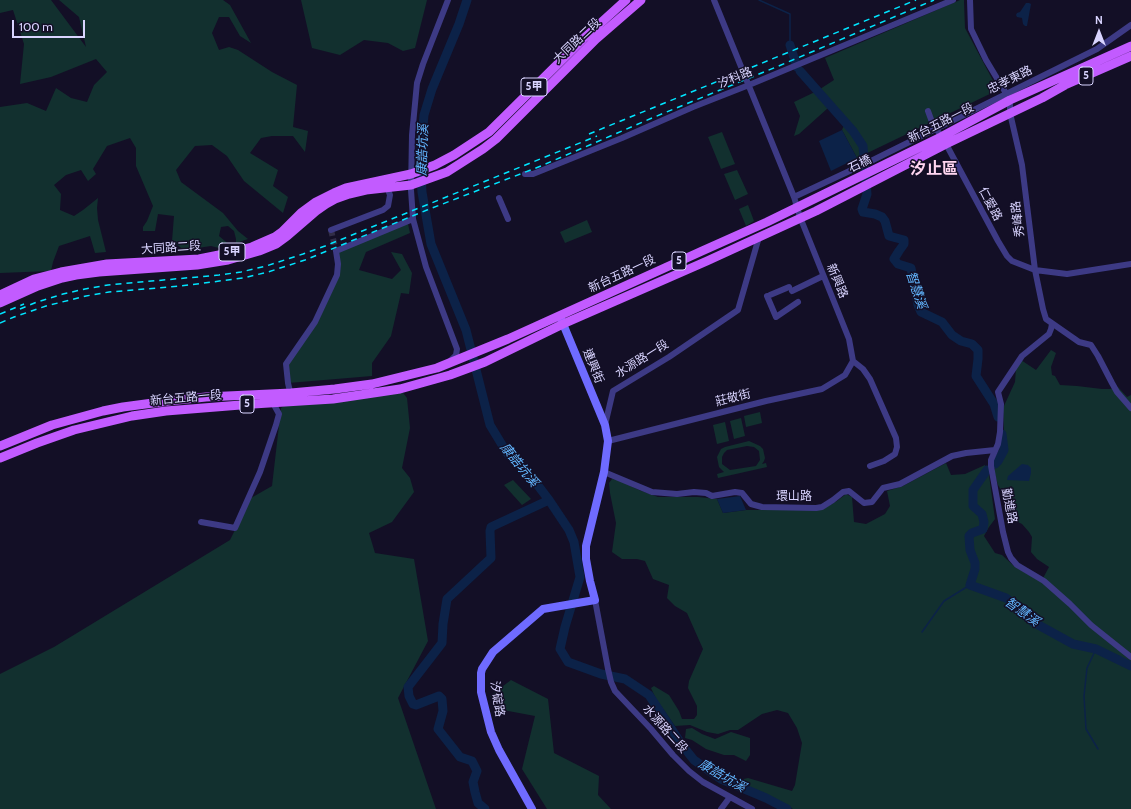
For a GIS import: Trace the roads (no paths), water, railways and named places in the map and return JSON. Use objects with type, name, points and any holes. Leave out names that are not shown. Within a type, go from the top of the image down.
[{"type":"main road","name":"大同路二段","points":[[36,283],[61,272],[107,264],[199,259],[252,247],[275,237],[301,213],[316,202],[334,193],[346,188],[411,174],[435,165],[454,155],[490,132],[583,39],[626,0]]},
{"type":"main road","name":"大同路二段","points":[[36,283],[99,272],[197,265],[228,260],[259,251],[276,244],[316,211],[335,199],[349,194],[388,187],[411,185],[439,176],[456,167],[496,139],[591,45],[641,0]]},
{"type":"main road","points":[[583,39],[591,45]]},
{"type":"main road","name":"5","points":[[1008,97],[1131,46]]},
{"type":"main road","name":"5","points":[[1010,113],[1067,84],[1131,56]]},
{"type":"main road","name":"新台五路一段","points":[[882,177],[943,141],[1008,97]]},
{"type":"main road","name":"新台五路一段","points":[[882,166],[1010,113]]},
{"type":"main road","name":"石橋","points":[[849,182],[882,166]]},
{"type":"main road","name":"石橋","points":[[851,193],[882,177]]},
{"type":"main road","name":"新台五路一段","points":[[0,458],[74,430],[132,416],[273,398],[291,397],[333,399],[407,387],[450,375],[485,362],[562,320],[798,208],[849,182]]},
{"type":"main road","name":"新台五路一段","points":[[291,397],[372,384],[412,375],[451,363],[562,320],[759,237],[851,193]]},
{"type":"main road","name":"5甲","points":[[0,295],[36,283]]},
{"type":"main road","name":"5甲","points":[[0,303],[36,283]]},
{"type":"main road","points":[[450,375],[451,363]]},
{"type":"main road","name":"新台五路一段","points":[[0,446],[52,425],[123,407],[206,397],[273,398]]},
{"type":"street","points":[[448,0],[417,83],[412,135],[411,185],[413,219],[426,267],[457,349],[456,355],[451,363]]},
{"type":"street","name":"新興路","points":[[714,0],[794,197],[800,218],[849,339],[854,361]]},
{"type":"street","name":"汐科路","points":[[525,174],[533,174],[622,138],[693,107],[953,0]]},
{"type":"street","points":[[970,0],[971,29],[986,60],[1008,97]]},
{"type":"street","name":"忠孝東路","points":[[873,160],[936,128],[1008,97],[1097,50],[1131,25]]},
{"type":"street","name":"秀峰路","points":[[1008,97],[1010,113],[1022,165],[1035,270],[1046,319],[1079,342],[1091,345],[1112,383],[1131,408]]},
{"type":"street","name":"仁愛路","points":[[928,111],[998,241],[1007,256],[1012,261],[1035,270],[1067,274],[1131,264]]},
{"type":"street","name":"石橋","points":[[794,197],[873,160]]},
{"type":"street","points":[[331,230],[383,210],[388,206],[390,195],[388,187]]},
{"type":"street","points":[[499,198],[508,219]]},
{"type":"street","points":[[291,397],[286,364],[315,322],[337,275],[338,264],[336,251],[413,219]]},
{"type":"street","name":"水源路一段","points":[[595,600],[586,559],[586,546],[604,472],[608,441],[605,425],[613,391],[669,357],[738,310],[759,237]]},
{"type":"street","points":[[798,302],[776,317],[769,295],[790,289],[823,276]]},
{"type":"street","name":"連興街","points":[[562,320],[605,425]]},
{"type":"street","name":"勤進路","points":[[1052,324],[1052,329],[1049,334],[1022,356],[998,392],[1001,404],[1001,419],[998,444],[991,460],[992,474],[1003,532],[1008,552],[1017,565],[1044,581],[1091,625],[1131,656]]},
{"type":"street","points":[[854,361],[863,369],[870,379],[896,438],[897,447],[895,454],[884,461],[870,466]]},
{"type":"street","name":"莊敬街","points":[[608,441],[766,401],[822,389],[845,375],[854,361]]},
{"type":"street","points":[[201,522],[235,528],[260,472],[276,425],[279,414],[273,398]]},
{"type":"street","name":"環山路","points":[[604,472],[652,492],[677,494],[694,492],[706,493],[712,496],[734,492],[742,494],[751,504],[762,507],[816,508],[822,507],[843,492],[849,491],[864,503],[872,502],[883,488],[900,484],[952,456],[995,450]]},
{"type":"street","name":"汐碇路","points":[[532,809],[498,750],[491,732],[481,692],[482,669],[493,652],[543,609],[595,600]]},
{"type":"street","name":"水源路二段","points":[[595,600],[608,669],[615,691],[689,771],[703,782],[752,809]]},
{"type":"street","points":[[721,809],[730,797]]},
{"type":"water","points":[[1026,3],[1031,4],[1027,26],[1025,26],[1022,18],[1017,17],[1016,15]]},
{"type":"water","points":[[842,130],[857,158],[831,171],[819,141]]},
{"type":"water","points":[[1022,464],[1028,465],[1031,468],[1029,481],[1007,480],[1008,476]]},
{"type":"water","points":[[740,496],[746,510],[723,513],[717,499]]},
{"type":"waterway","name":"康誥坑溪","points":[[467,0],[459,24],[432,89],[424,115],[420,156],[422,192],[431,244],[466,330],[490,425],[507,453],[533,479],[549,500],[569,530],[574,542],[580,577],[560,649],[568,662],[601,674],[625,679],[649,695],[682,745],[694,760],[721,779],[766,798],[787,809]]},
{"type":"waterway","name":"智慧溪","points":[[759,0],[790,14],[790,45]]},
{"type":"waterway","name":"智慧溪","points":[[790,45],[797,67]]},
{"type":"waterway","name":"智慧溪","points":[[800,71],[853,131],[863,146],[867,194],[862,209],[863,212],[882,217],[885,221],[889,236],[904,240],[904,244],[894,259],[898,264],[911,268],[918,305],[921,312],[942,322],[952,335],[961,341],[972,344],[978,350],[976,376],[994,404],[998,417]]},
{"type":"waterway","name":"智慧溪","points":[[995,464],[1004,450],[1002,434]]},
{"type":"waterway","name":"智慧溪","points":[[987,470],[973,490],[973,506],[982,514],[984,522],[983,529],[972,533],[969,536],[970,550],[975,563],[975,569],[970,585],[1006,598],[1018,607],[1033,622],[1073,644],[1096,649],[1131,666]]},
{"type":"waterway","points":[[485,809],[478,803],[475,792],[473,782],[477,771],[472,761],[460,757],[438,729],[443,711],[442,699],[439,696],[416,705],[413,704],[409,696],[408,687],[442,643],[447,599],[491,558],[491,527],[549,500]]},
{"type":"waterway","points":[[922,632],[944,601],[970,585]]},
{"type":"waterway","points":[[1096,649],[1087,668],[1084,696],[1086,729],[1098,749]]},
{"type":"tunnel","points":[[331,230],[336,251]]},
{"type":"railway","points":[[589,134],[916,0]]},
{"type":"railway","points":[[0,323],[46,306],[86,296],[109,292],[181,286],[243,278],[268,272],[305,260],[427,210],[541,166],[934,0]]},
{"type":"railway","points":[[20,309],[37,302],[85,289],[108,285],[219,275],[266,266],[325,246],[597,136]]},
{"type":"railway","points":[[0,314],[24,304]]},
{"type":"district","name":"汐止區","points":[[934,169]]}]
